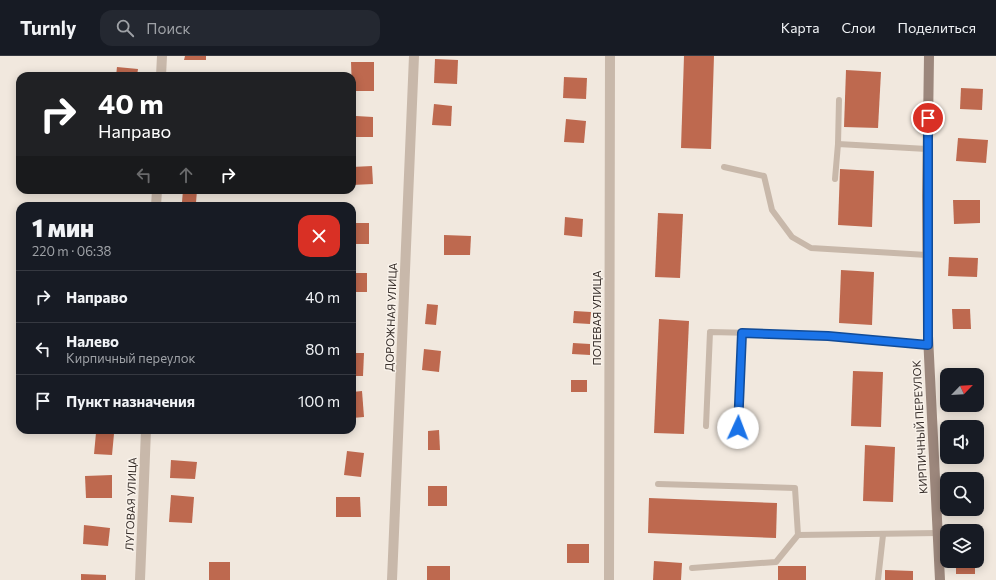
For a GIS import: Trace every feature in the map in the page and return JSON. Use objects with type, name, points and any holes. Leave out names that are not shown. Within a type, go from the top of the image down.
[{"type":"street","points":[[161,72],[162,56]]},
{"type":"street","name":"ДОРОЖНАЯ УЛИЦА","points":[[392,580],[414,56]]},
{"type":"street","name":"ПОЛЕВАЯ УЛИЦА","points":[[609,580],[610,56]]},
{"type":"street","name":"КИРПИЧНЫЙ ПЕРЕУЛОК","points":[[929,56],[927,149],[928,345],[940,580]]},
{"type":"street","name":"ЛУГОВАЯ УЛИЦА","points":[[140,580],[146,434]]},
{"type":"lane","points":[[835,179],[838,144],[839,100]]},
{"type":"lane","points":[[838,144],[927,149]]},
{"type":"lane","points":[[724,167],[764,176],[772,210],[792,237],[811,248],[927,255]]},
{"type":"lane","points":[[706,426],[710,332],[828,336],[928,345]]},
{"type":"lane","points":[[738,428],[742,333]]},
{"type":"lane","points":[[658,484],[795,488],[798,535],[776,562],[692,568]]},
{"type":"lane","points":[[798,535],[883,535],[938,533]]},
{"type":"lane","points":[[878,580],[883,535]]},
{"type":"building","points":[[185,56],[206,56],[206,60],[184,60]]},
{"type":"building","points":[[684,56],[714,56],[711,149],[681,148]]},
{"type":"building","points":[[435,59],[458,60],[457,84],[434,83]]},
{"type":"building","points":[[351,62],[374,62],[374,91],[356,91],[356,72],[351,72]]},
{"type":"building","points":[[117,67],[138,69],[138,72],[116,72]]},
{"type":"building","points":[[846,70],[881,72],[878,128],[844,127]]},
{"type":"building","points":[[564,77],[587,78],[586,99],[563,98]]},
{"type":"building","points":[[961,88],[983,89],[982,110],[960,109]]},
{"type":"building","points":[[434,104],[452,106],[451,126],[432,125]]},
{"type":"building","points":[[356,116],[373,117],[373,137],[356,137]]},
{"type":"building","points":[[566,119],[586,121],[584,143],[564,142]]},
{"type":"building","points":[[958,138],[988,140],[986,163],[956,161]]},
{"type":"building","points":[[372,166],[373,184],[356,185],[356,167]]},
{"type":"building","points":[[840,169],[874,171],[872,227],[838,225]]},
{"type":"building","points":[[183,194],[197,194],[196,202],[182,202]]},
{"type":"building","points":[[953,200],[980,200],[980,223],[954,224]]},
{"type":"building","points":[[658,213],[683,214],[680,278],[655,277]]},
{"type":"building","points":[[565,217],[583,219],[582,237],[564,235]]},
{"type":"building","points":[[356,223],[369,223],[369,244],[356,244]]},
{"type":"building","points":[[444,235],[471,236],[470,255],[444,255]]},
{"type":"building","points":[[949,257],[978,258],[977,277],[948,276]]},
{"type":"building","points":[[841,270],[874,272],[872,325],[839,323]]},
{"type":"building","points":[[356,273],[367,273],[367,292],[356,292]]},
{"type":"building","points":[[427,304],[438,305],[436,325],[425,324]]},
{"type":"building","points":[[952,309],[970,309],[971,329],[953,329]]},
{"type":"building","points":[[574,311],[591,312],[590,324],[573,323]]},
{"type":"building","points":[[659,319],[689,321],[684,434],[654,433]]},
{"type":"building","points":[[573,343],[590,344],[590,355],[572,354]]},
{"type":"building","points":[[424,349],[441,351],[439,372],[422,370]]},
{"type":"building","points":[[356,353],[364,353],[363,376],[356,376]]},
{"type":"building","points":[[853,371],[883,372],[881,427],[851,426]]},
{"type":"building","points":[[571,380],[587,380],[587,392],[571,392]]},
{"type":"building","points":[[362,391],[364,417],[356,418],[356,392]]},
{"type":"building","points":[[439,430],[440,450],[428,450],[428,431]]},
{"type":"building","points":[[96,434],[114,434],[112,455],[94,454]]},
{"type":"building","points":[[865,445],[895,447],[893,502],[863,501]]},
{"type":"building","points":[[347,451],[364,453],[361,477],[344,475]]},
{"type":"building","points":[[171,460],[197,462],[195,479],[170,478]]},
{"type":"building","points":[[112,475],[112,498],[86,498],[85,476]]},
{"type":"building","points":[[428,486],[447,486],[447,506],[428,506]]},
{"type":"building","points":[[171,495],[194,497],[192,523],[169,522]]},
{"type":"building","points":[[336,497],[360,497],[361,517],[336,517]]},
{"type":"building","points":[[649,498],[777,503],[776,538],[648,533]]},
{"type":"building","points":[[84,525],[110,528],[108,546],[83,544]]},
{"type":"building","points":[[567,544],[589,544],[589,563],[567,563]]},
{"type":"building","points":[[654,561],[682,563],[681,580],[653,580]]},
{"type":"building","points":[[209,562],[230,562],[230,580],[209,580]]},
{"type":"building","points":[[427,566],[450,566],[450,580],[427,580]]},
{"type":"building","points":[[778,566],[806,566],[806,580],[778,580]]},
{"type":"building","points":[[956,568],[975,568],[975,574],[956,574]]},
{"type":"building","points":[[885,570],[913,571],[913,580],[885,580]]},
{"type":"building","points":[[81,574],[106,575],[106,580],[81,580]]},
{"type":"route","points":[[738,428],[742,333],[828,336],[928,345],[928,118]]}]
